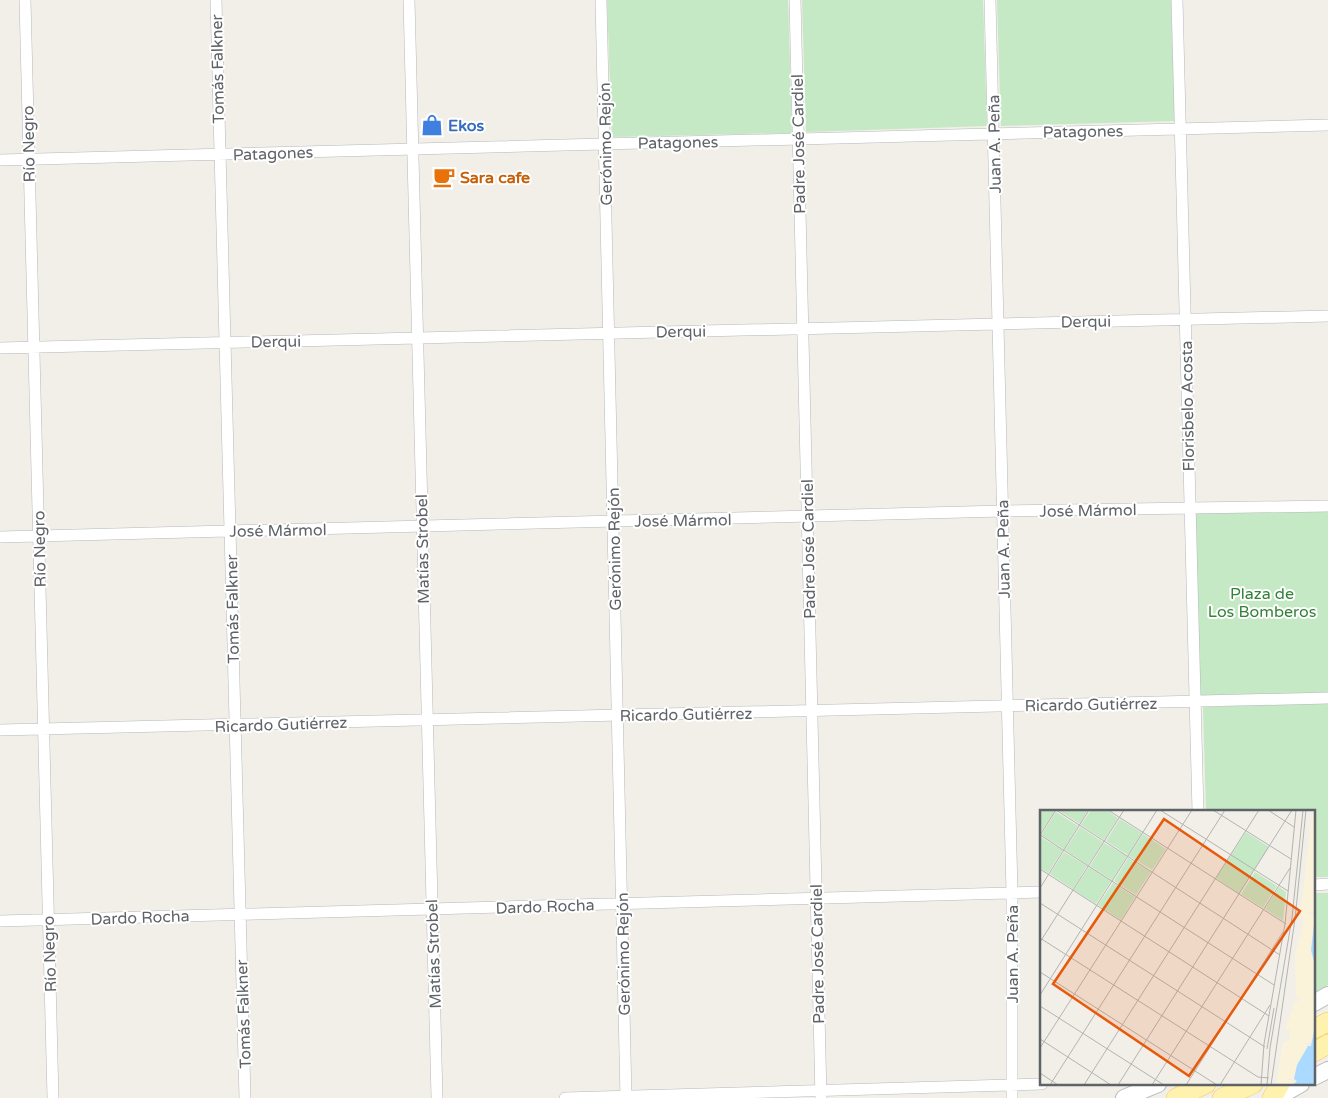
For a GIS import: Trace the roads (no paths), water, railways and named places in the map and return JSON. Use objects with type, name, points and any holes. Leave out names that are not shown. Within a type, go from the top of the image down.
[{"type":"main road","points":[[1316,1002],[1328,995]]},
{"type":"main road","points":[[1316,1028],[1328,1022]]},
{"type":"main road","points":[[1316,1051],[1328,1044]]},
{"type":"main road","points":[[1316,1076],[1328,1070]]},
{"type":"main road","points":[[1124,1098],[1153,1086]]},
{"type":"main road","points":[[1176,1098],[1202,1086]]},
{"type":"main road","points":[[1222,1098],[1249,1086]]},
{"type":"main road","points":[[1272,1098],[1279,1086]]},
{"type":"main road","points":[[1276,1098],[1297,1086]]},
{"type":"street","name":"Río Negro","points":[[25,0],[53,1098]]},
{"type":"street","name":"Tomás Falkner","points":[[216,0],[245,1098]]},
{"type":"street","name":"Matías Strobel","points":[[409,0],[437,1098]]},
{"type":"street","name":"Gerónimo Rejón","points":[[601,0],[626,1097]]},
{"type":"street","name":"Padre José Cardiel","points":[[795,0],[821,1095]]},
{"type":"street","name":"Juan A. Peña","points":[[990,0],[1012,893],[1012,1098]]},
{"type":"street","name":"Florisbelo Acosta","points":[[1177,0],[1198,810]]},
{"type":"street","name":"Patagones","points":[[0,160],[1328,125]]},
{"type":"street","name":"Derqui","points":[[0,348],[1328,316]]},
{"type":"street","name":"José Mármol","points":[[0,537],[1003,512],[1328,506]]},
{"type":"street","name":"Ricardo Gutiérrez","points":[[0,730],[1328,698]]},
{"type":"street","name":"Dardo Rocha","points":[[0,921],[1040,892]]},
{"type":"street","points":[[565,1098],[821,1095],[1040,1084]]},
{"type":"place","name":"Ekos","points":[[432,125]]},
{"type":"place","name":"Sara cafe","points":[[444,177]]},
{"type":"park label","name":"Plaza de Los Bomberos","points":[[1262,602]]}]
